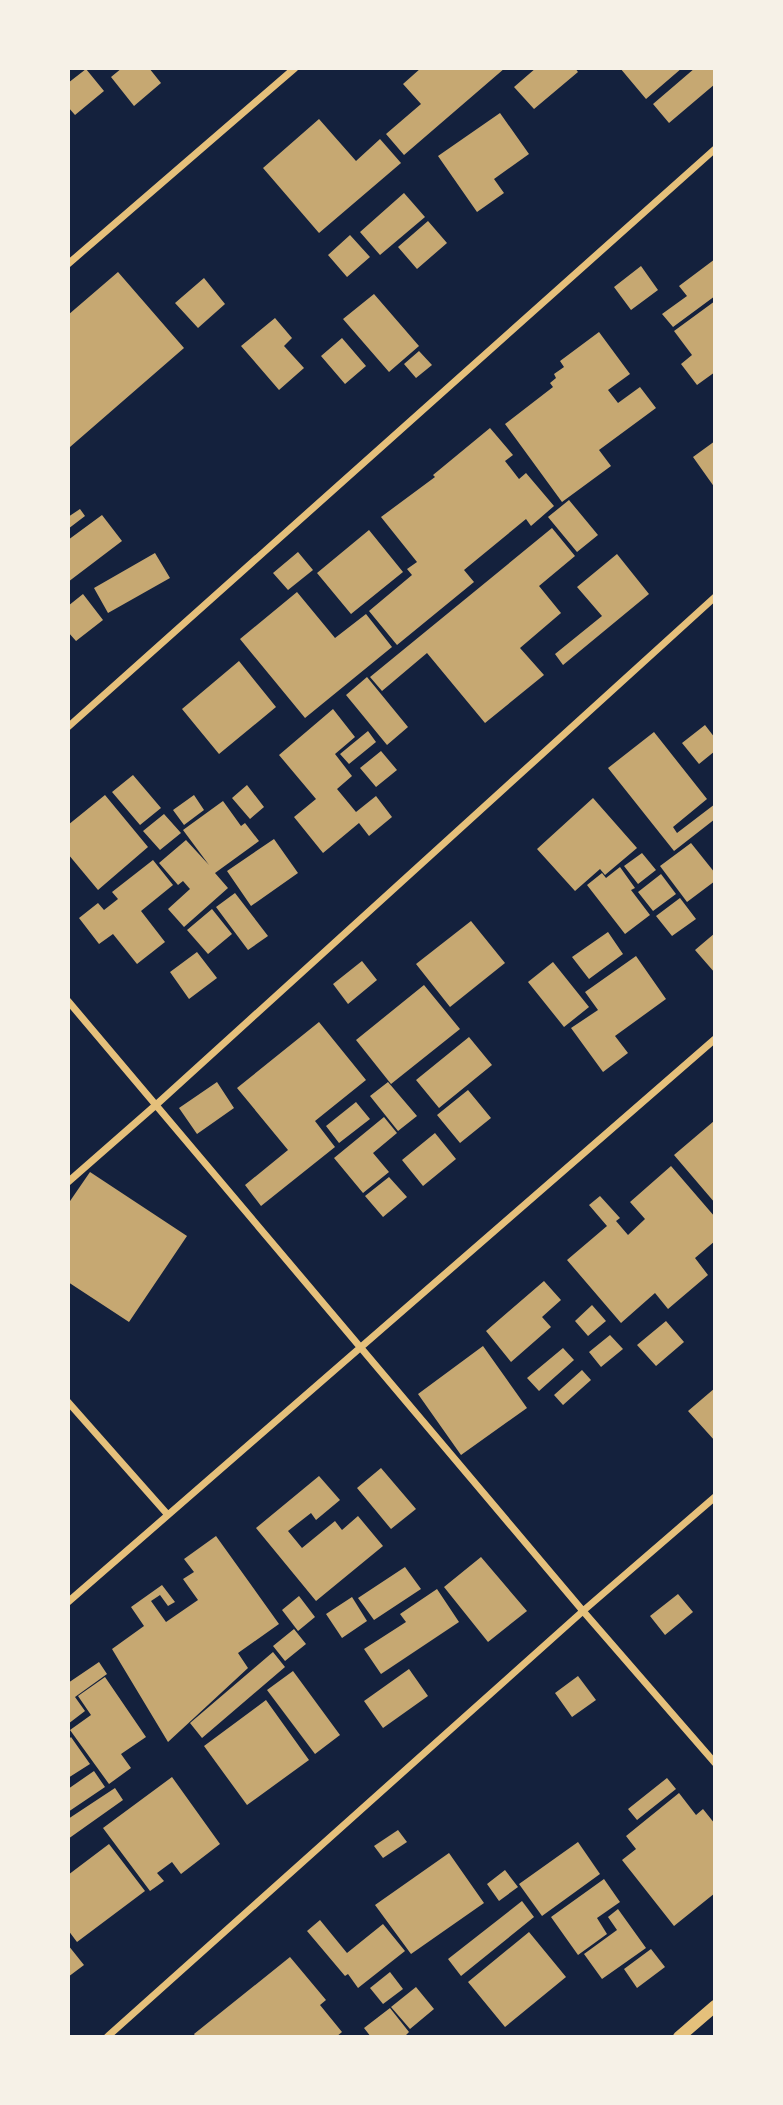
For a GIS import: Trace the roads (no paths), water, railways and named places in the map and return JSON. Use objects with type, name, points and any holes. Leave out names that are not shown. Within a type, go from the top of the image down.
[{"type":"street","points":[[68,264],[295,68]]},
{"type":"street","points":[[68,727],[715,149]]},
{"type":"street","points":[[68,1182],[715,597]]},
{"type":"street","points":[[68,1001],[583,1611],[715,1763]]},
{"type":"street","points":[[68,1602],[715,1039]]},
{"type":"street","points":[[68,1402],[167,1515]]},
{"type":"street","points":[[107,2037],[583,1611],[715,1497]]},
{"type":"street","points":[[679,2037],[715,2006]]}]
